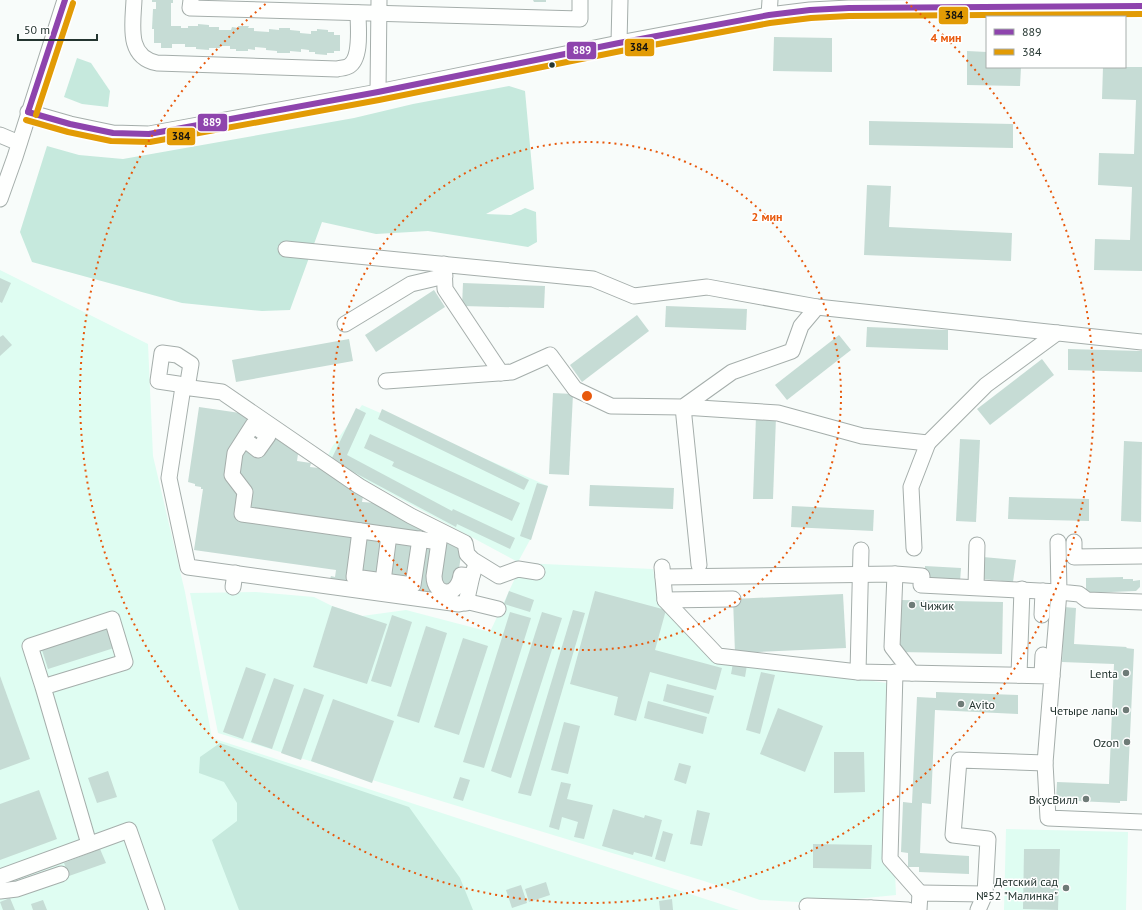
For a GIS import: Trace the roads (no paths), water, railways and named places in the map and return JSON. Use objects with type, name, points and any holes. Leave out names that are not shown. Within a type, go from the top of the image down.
[{"type":"street","points":[[0,199],[65,0]]},
{"type":"street","points":[[134,0],[133,33],[136,49],[146,60],[157,63],[337,69],[346,68],[350,66],[356,58],[358,13]]},
{"type":"street","points":[[190,0],[190,8],[358,13],[379,7],[580,19],[580,0]]},
{"type":"street","points":[[619,42],[620,0]]},
{"type":"street","points":[[770,0],[770,15]]},
{"type":"street","points":[[28,112],[70,124],[113,133],[149,134],[378,92],[619,42],[770,15],[849,4],[1005,3],[1142,6]]},
{"type":"street","points":[[378,92],[379,7]]},
{"type":"street","points":[[0,135],[19,143]]},
{"type":"street","points":[[286,249],[445,270],[593,279],[634,296],[707,287],[817,308],[1142,342]]},
{"type":"street","points":[[345,324],[411,284],[445,270]]},
{"type":"street","points":[[445,270],[445,289],[501,373]]},
{"type":"street","points":[[683,407],[732,372],[792,351],[800,326],[817,308]]},
{"type":"street","points":[[914,548],[911,487],[928,443],[986,385],[1056,333]]},
{"type":"street","points":[[386,381],[512,372],[550,355],[575,389],[611,406],[683,407],[778,413],[862,436],[928,443]]},
{"type":"street","points":[[466,603],[474,570],[467,554],[465,544],[411,516],[359,486],[222,392],[185,387],[168,443],[169,478],[188,566],[234,580],[459,604],[466,603],[469,602],[498,609]]},
{"type":"street","points":[[683,407],[699,565]]},
{"type":"street","points":[[244,439],[234,454],[232,475],[245,492],[242,514],[439,542],[434,580],[438,588],[446,592],[457,587],[461,575],[474,570]]},
{"type":"street","points":[[360,531],[354,577],[413,585],[420,539]]},
{"type":"street","points":[[383,581],[389,535]]},
{"type":"street","points":[[1058,542],[1059,592],[1047,675],[1045,763],[1048,818],[1142,822]]},
{"type":"street","points":[[1074,542],[1074,557],[1142,556]]},
{"type":"street","points":[[976,587],[977,545]]},
{"type":"street","points":[[858,672],[861,550]]},
{"type":"street","points":[[460,561],[474,570],[499,576],[518,569],[537,572]]},
{"type":"street","points":[[1047,675],[858,672],[718,656],[665,600],[663,572],[895,574],[922,576],[921,584],[1059,592],[1079,594],[1087,600],[1142,602]]},
{"type":"street","points":[[895,574],[892,647],[912,673]]},
{"type":"street","points":[[1032,590],[1042,615]]},
{"type":"street","points":[[1028,622],[1032,590]]},
{"type":"street","points":[[1019,675],[1032,590]]},
{"type":"street","points":[[665,600],[732,599]]},
{"type":"street","points":[[43,687],[125,662],[112,618],[30,646],[43,687],[93,843]]},
{"type":"street","points":[[1043,655],[1047,675]]},
{"type":"street","points":[[895,672],[890,859],[920,893],[919,910]]},
{"type":"street","points":[[978,910],[985,894],[988,839],[953,835],[959,760],[1045,763]]},
{"type":"street","points":[[0,877],[129,830],[157,910]]},
{"type":"street","points":[[0,890],[17,889],[60,874]]},
{"type":"street","points":[[920,893],[985,894]]},
{"type":"street","points":[[807,906],[908,910]]},
{"type":"place","name":"Чижик","points":[[912,605]]},
{"type":"place","name":"Lenta","points":[[1126,673]]},
{"type":"place","name":"Avito","points":[[961,704]]},
{"type":"place","name":"Четыре лапы","points":[[1126,710]]},
{"type":"place","name":"Ozon","points":[[1127,742]]},
{"type":"place","name":"ВкусВилл","points":[[1086,799]]},
{"type":"place","name":"Детский сад №52 \"Малинка\"","points":[[1066,888]]}]
